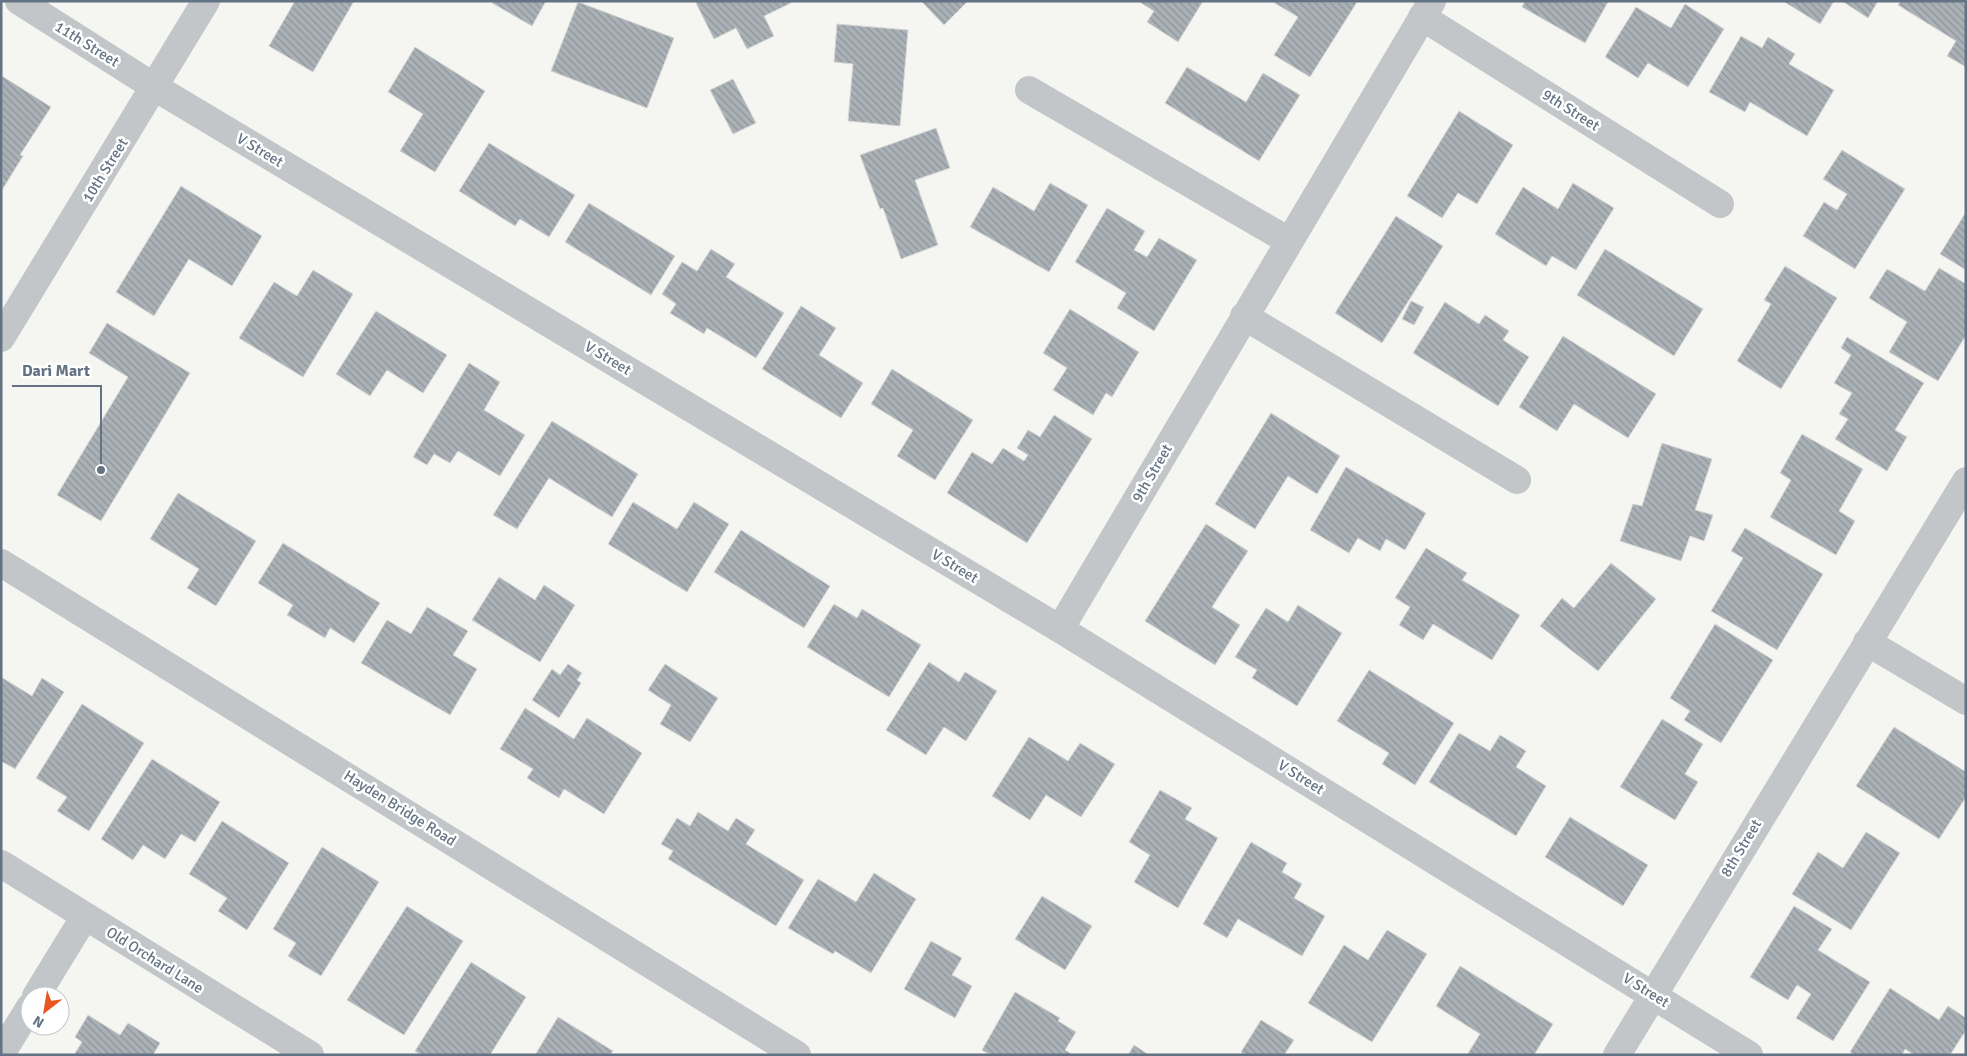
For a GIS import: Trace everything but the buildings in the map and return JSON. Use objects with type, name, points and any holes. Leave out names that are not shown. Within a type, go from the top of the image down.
[{"type":"street","name":"11th Street","points":[[19,1],[156,88]]},
{"type":"street","name":"10th Street","points":[[1,338],[156,88],[206,1]]},
{"type":"street","name":"9th Street","points":[[1060,629],[1427,9],[1720,204]]},
{"type":"street","name":"V Street","points":[[156,88],[1060,629],[1749,1055]]},
{"type":"street","points":[[1029,90],[1289,241]]},
{"type":"street","points":[[1244,316],[1517,480]]},
{"type":"street","name":"8th Street","points":[[1616,1055],[1966,481]]},
{"type":"street","name":"Hayden Bridge Road","points":[[1,564],[797,1055]]},
{"type":"street","points":[[1867,642],[1966,701]]},
{"type":"street","name":"Old Orchard Lane","points":[[1,864],[310,1055]]},
{"type":"street","points":[[42,986],[85,916]]},
{"type":"street","points":[[1,1054],[20,1023]]},
{"type":"place","name":"Dari Mart","points":[[101,470]]}]
